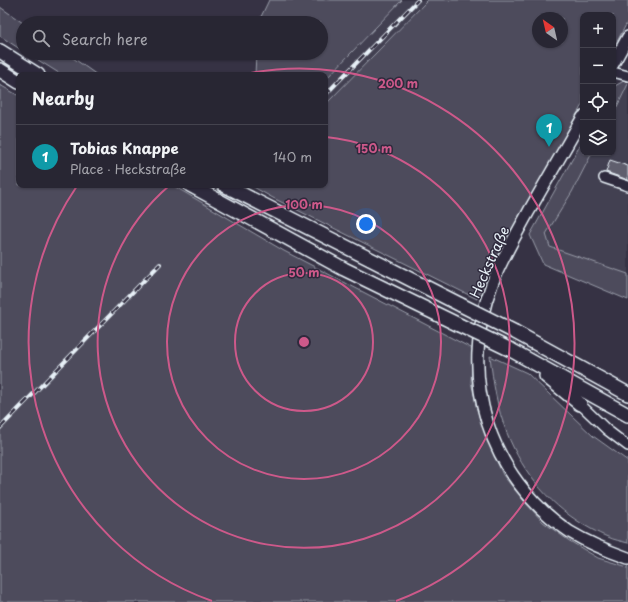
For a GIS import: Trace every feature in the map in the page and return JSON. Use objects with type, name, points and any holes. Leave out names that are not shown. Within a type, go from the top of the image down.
[{"type":"highway","points":[[0,51],[33,72]]},
{"type":"highway","points":[[0,70],[16,80]]},
{"type":"highway","points":[[196,188],[344,269],[511,350],[628,415]]},
{"type":"highway","points":[[230,188],[515,332],[628,394]]},
{"type":"highway","points":[[527,359],[558,387],[580,404]]},
{"type":"main road","points":[[616,59],[628,37]]},
{"type":"main road","name":"Heckstraße","points":[[581,120],[518,231],[492,283],[480,329],[478,382],[485,415],[492,438],[509,470],[527,492],[548,514],[570,532],[600,548],[628,558]]},
{"type":"lane","points":[[616,73],[628,76]]},
{"type":"lane","points":[[604,178],[628,186]]},
{"type":"lane","points":[[580,404],[607,430],[628,446]]},
{"type":"shaded area","points":[[269,0],[402,0],[328,77],[328,72],[255,72],[256,60],[328,60],[328,16],[261,16]]},
{"type":"shaded area","points":[[402,0],[428,0],[328,102],[328,77]]},
{"type":"shaded area","points":[[428,0],[628,0],[628,21],[616,43],[616,12],[580,12],[580,108],[485,279],[477,299],[255,188],[328,188],[328,102]]},
{"type":"shaded area","points":[[0,7],[16,18],[16,46],[0,36]]},
{"type":"shaded area","points":[[38,60],[76,60],[93,72],[57,72]]},
{"type":"shaded area","points":[[622,82],[628,84],[616,109],[616,85]]},
{"type":"shaded area","points":[[628,84],[628,274],[550,247],[546,233],[572,192],[590,156],[616,156],[616,109]]},
{"type":"shaded area","points":[[0,85],[16,94],[16,188],[177,188],[284,251],[473,349],[471,382],[479,416],[503,475],[543,522],[568,540],[598,558],[628,567],[628,602],[0,602]]},
{"type":"shaded area","points":[[580,145],[580,156],[590,156],[572,192],[546,234],[550,247],[628,274],[628,300],[543,264],[530,235]]},
{"type":"shaded area","points":[[490,356],[527,373],[593,436],[628,461],[628,543],[613,539],[577,521],[552,500],[530,476],[514,448],[504,424],[496,395]]},
{"type":"building","points":[[610,160],[628,166],[628,180],[606,172]]},
{"type":"railway","points":[[328,92],[418,0]]},
{"type":"railway","points":[[0,428],[160,264]]},
{"type":"place","name":"Tobias Knappe","points":[[549,147]]}]
